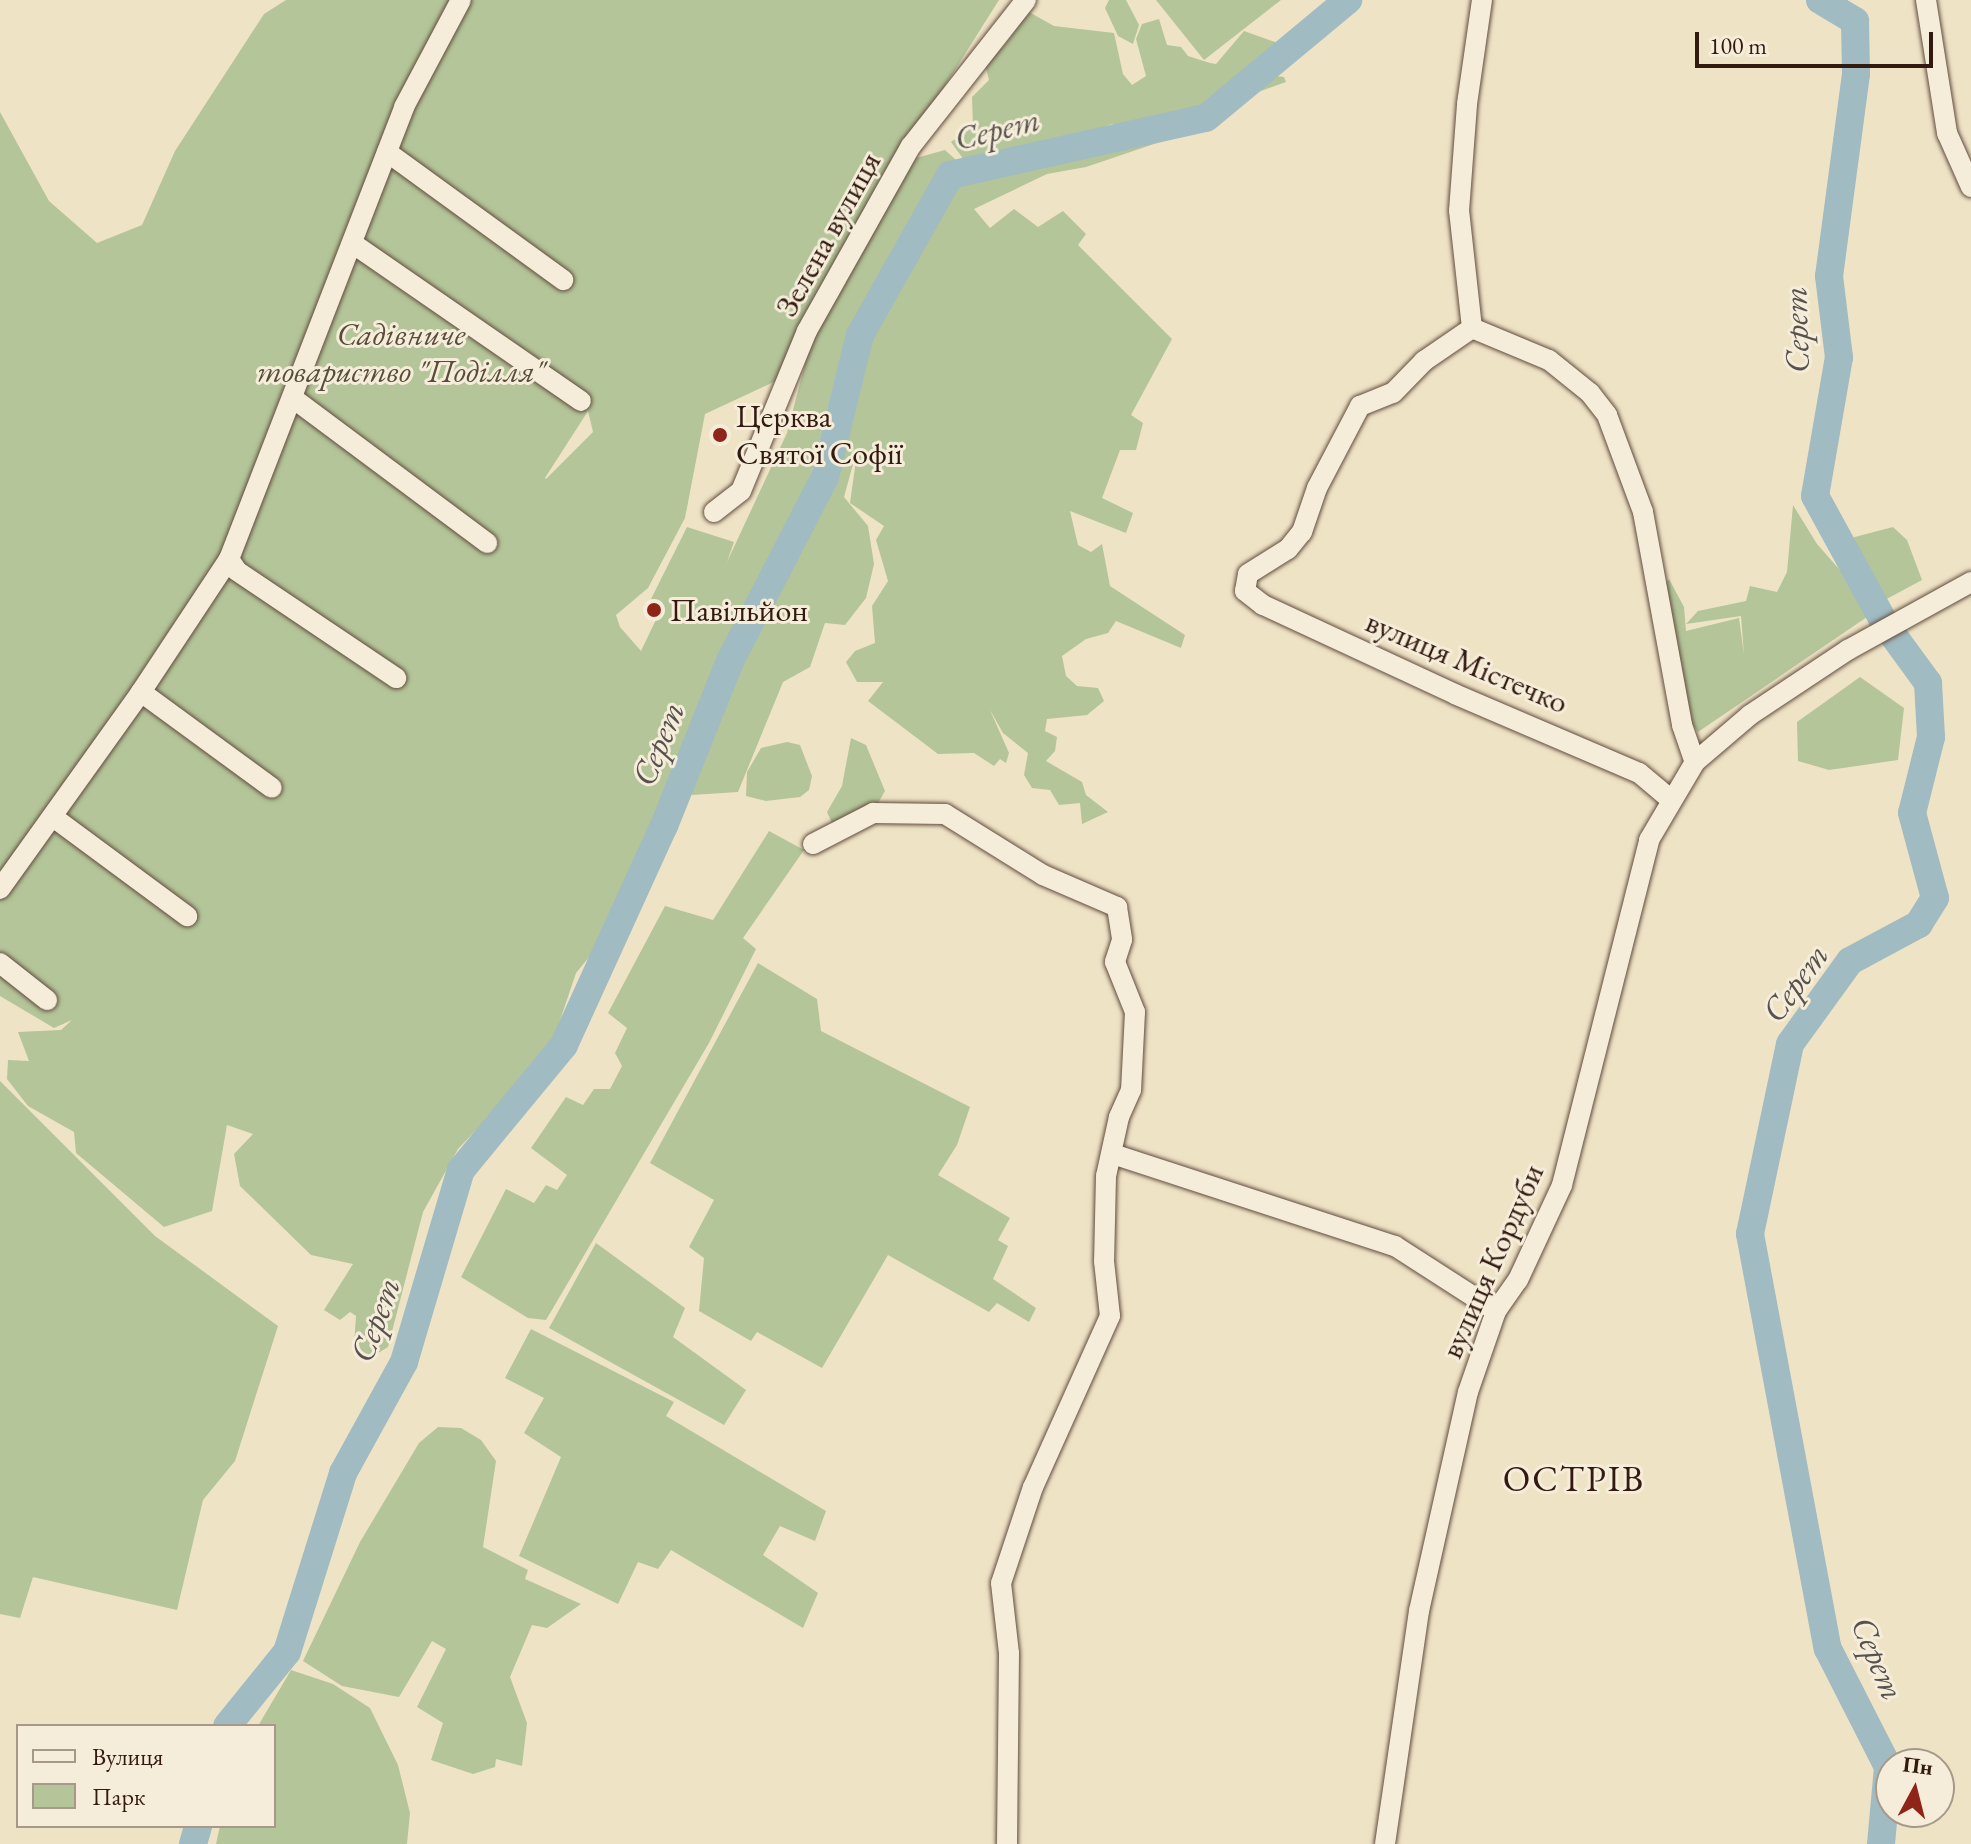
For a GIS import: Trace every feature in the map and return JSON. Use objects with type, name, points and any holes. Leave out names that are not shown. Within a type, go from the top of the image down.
[{"type":"street","points":[[0,889],[141,692],[229,559],[294,399],[420,69],[461,0]]},
{"type":"street","name":"Зелена вулиця","points":[[714,512],[741,491],[807,331],[911,146],[1026,0]]},
{"type":"street","points":[[1482,0],[1467,104],[1459,211],[1472,328],[1549,360],[1590,393],[1607,415],[1643,512],[1682,725],[1695,762]]},
{"type":"street","points":[[1926,0],[1947,133],[1971,187]]},
{"type":"street","points":[[387,152],[563,280]]},
{"type":"street","points":[[352,243],[581,401]]},
{"type":"street","name":"вулиця Містечко","points":[[1472,328],[1424,361],[1393,393],[1360,406],[1317,488],[1302,532],[1288,549],[1248,574],[1243,583],[1252,599],[1263,605],[1455,694],[1564,737],[1639,773],[1669,798]]},
{"type":"street","points":[[294,399],[487,543]]},
{"type":"street","points":[[229,559],[237,571],[396,678]]},
{"type":"street","name":"вулиця Кордуби","points":[[1385,1844],[1419,1611],[1468,1392],[1496,1311],[1518,1280],[1562,1185],[1632,897],[1649,840],[1669,798],[1695,762],[1750,715],[1848,650],[1940,596],[1971,582]]},
{"type":"street","points":[[141,692],[272,788]]},
{"type":"street","points":[[813,844],[873,813],[945,814],[1043,875],[1117,907],[1122,940],[1115,962],[1135,1012],[1131,1090],[1119,1117],[1104,1208],[1110,1316],[1033,1487],[1001,1583],[1009,1653],[1007,1844]]},
{"type":"street","points":[[53,817],[187,916]]},
{"type":"street","points":[[0,963],[47,1000]]},
{"type":"street","points":[[1113,1154],[1395,1246],[1496,1311]]},
{"type":"green space","name":"Садівниче товариство \"Поділля\"","points":[[286,0],[999,0],[869,206],[780,379],[705,414],[685,518],[648,588],[616,615],[620,627],[641,651],[663,605],[651,599],[687,527],[734,542],[727,562],[787,433],[817,318],[916,158],[945,150],[956,160],[932,182],[926,213],[847,331],[797,531],[773,555],[737,645],[702,698],[613,928],[576,973],[549,1053],[458,1149],[423,1212],[388,1347],[370,1358],[354,1345],[356,1316],[350,1312],[340,1320],[324,1310],[353,1264],[311,1255],[240,1186],[234,1154],[253,1134],[227,1125],[212,1211],[164,1227],[76,1153],[74,1132],[28,1106],[7,1079],[8,1060],[29,1061],[18,1032],[61,1030],[72,1020],[54,1028],[0,996],[0,112],[49,201],[97,243],[142,225],[175,151],[264,14]],"holes":[[[588,411],[593,432],[546,479],[545,478]]]},
{"type":"green space","points":[[1109,0],[1126,0],[1139,25],[1133,44],[1118,36],[1105,8]]},
{"type":"green space","points":[[1156,0],[1281,0],[1204,60]]},
{"type":"green space","points":[[1029,12],[1054,26],[1114,33],[1123,74],[1132,85],[1146,76],[1136,39],[1142,24],[1159,19],[1167,45],[1181,47],[1188,56],[1210,63],[1216,64],[1244,31],[1278,43],[1280,50],[1254,79],[1213,105],[1128,125],[1112,124],[1039,148],[964,160],[951,142],[973,127],[972,97],[989,80],[984,61],[1003,47]]},
{"type":"green space","points":[[1267,75],[1284,77],[1286,82],[1258,92],[1213,124],[1086,167],[1047,174],[974,209],[990,228],[1014,209],[1038,227],[1063,211],[1086,234],[1078,245],[1172,339],[1131,415],[1143,423],[1136,450],[1120,450],[1102,498],[1133,513],[1126,533],[1070,511],[1078,545],[1091,552],[1102,544],[1110,586],[1185,635],[1181,648],[1116,621],[1108,633],[1086,639],[1062,656],[1066,676],[1077,686],[1098,688],[1104,701],[1087,715],[1047,719],[1045,731],[1057,737],[1055,751],[1046,761],[1082,782],[1086,795],[1108,812],[1082,824],[1080,803],[1059,805],[1050,790],[1032,788],[1024,775],[1028,753],[1003,733],[990,710],[1009,753],[1006,763],[1000,759],[994,766],[974,753],[938,754],[868,701],[883,682],[857,682],[846,662],[855,651],[875,643],[872,606],[888,581],[876,540],[884,526],[850,503],[858,446],[844,497],[868,526],[874,564],[866,598],[845,625],[825,623],[810,667],[783,682],[738,792],[692,795],[682,772],[686,762],[697,752],[700,739],[714,730],[739,646],[829,477],[837,452],[828,433],[863,326],[937,198],[997,166],[1208,112]]},
{"type":"green space","points":[[1793,505],[1817,544],[1862,595],[1870,615],[1698,732],[1690,721],[1661,588],[1669,579],[1684,607],[1686,631],[1739,618],[1744,655],[1741,616],[1686,624],[1698,611],[1746,601],[1750,586],[1777,592],[1787,572]]},
{"type":"green space","points":[[1893,527],[1907,540],[1922,580],[1881,602],[1862,576],[1851,538]]},
{"type":"green space","points":[[1860,677],[1904,708],[1898,760],[1829,770],[1798,761],[1797,722]]},
{"type":"green space","points":[[851,738],[866,745],[885,791],[877,805],[832,823],[827,812],[842,786]]},
{"type":"green space","points":[[787,742],[800,745],[812,776],[809,790],[800,797],[766,801],[746,796],[747,772],[761,748]]},
{"type":"green space","points":[[769,831],[804,850],[743,938],[756,949],[709,1043],[546,1320],[528,1318],[461,1277],[506,1189],[534,1203],[546,1185],[557,1190],[567,1175],[531,1148],[566,1097],[583,1105],[594,1089],[610,1089],[622,1066],[615,1053],[627,1028],[608,1013],[665,906],[713,920]]},
{"type":"green space","points":[[758,963],[817,999],[821,1031],[970,1107],[957,1145],[938,1175],[1010,1218],[998,1240],[1008,1246],[993,1279],[1036,1308],[1029,1322],[997,1303],[989,1312],[888,1255],[822,1368],[757,1332],[751,1341],[699,1311],[704,1258],[689,1247],[714,1200],[650,1163]]},
{"type":"green space","points":[[0,1081],[155,1236],[278,1326],[235,1461],[203,1500],[177,1610],[33,1577],[20,1618],[0,1614]]},
{"type":"green space","points":[[596,1243],[685,1308],[673,1337],[746,1390],[724,1425],[549,1328]]},
{"type":"green space","points":[[531,1329],[674,1402],[666,1416],[826,1511],[815,1541],[780,1526],[763,1555],[818,1593],[803,1628],[671,1550],[658,1569],[638,1562],[618,1604],[519,1556],[561,1457],[524,1433],[544,1398],[505,1378]]},
{"type":"green space","points":[[438,1427],[461,1428],[481,1440],[496,1461],[483,1547],[528,1570],[525,1579],[581,1604],[547,1628],[532,1625],[510,1677],[527,1723],[522,1766],[496,1759],[495,1767],[473,1774],[431,1760],[443,1723],[417,1707],[446,1649],[432,1641],[399,1697],[342,1686],[303,1661],[360,1542],[419,1443]]},
{"type":"green space","points":[[291,1670],[333,1684],[370,1708],[398,1765],[410,1813],[407,1844],[216,1844],[220,1828],[276,1828],[276,1724],[259,1724]]},
{"type":"waterway","name":"Серет","points":[[229,1724],[287,1652],[343,1473],[404,1362],[461,1170],[564,1045],[664,826],[730,661],[825,477],[860,335],[950,175],[1206,118],[1348,0]]},
{"type":"waterway","name":"Серет","points":[[1820,0],[1855,21],[1856,74],[1829,276],[1839,357],[1815,496],[1885,624],[1928,683],[1931,737],[1912,813],[1935,898],[1919,924],[1850,961],[1790,1044],[1750,1234],[1828,1649],[1888,1767],[1881,1844]]},
{"type":"waterway","name":"Серет","points":[[193,1844],[197,1828]]},
{"type":"place","name":"Церква Святої Софії","points":[[720,435]]},
{"type":"place","name":"Павільйон","points":[[654,610]]},
{"type":"district","name":"ОСТРІВ","points":[[1574,1479]]}]
